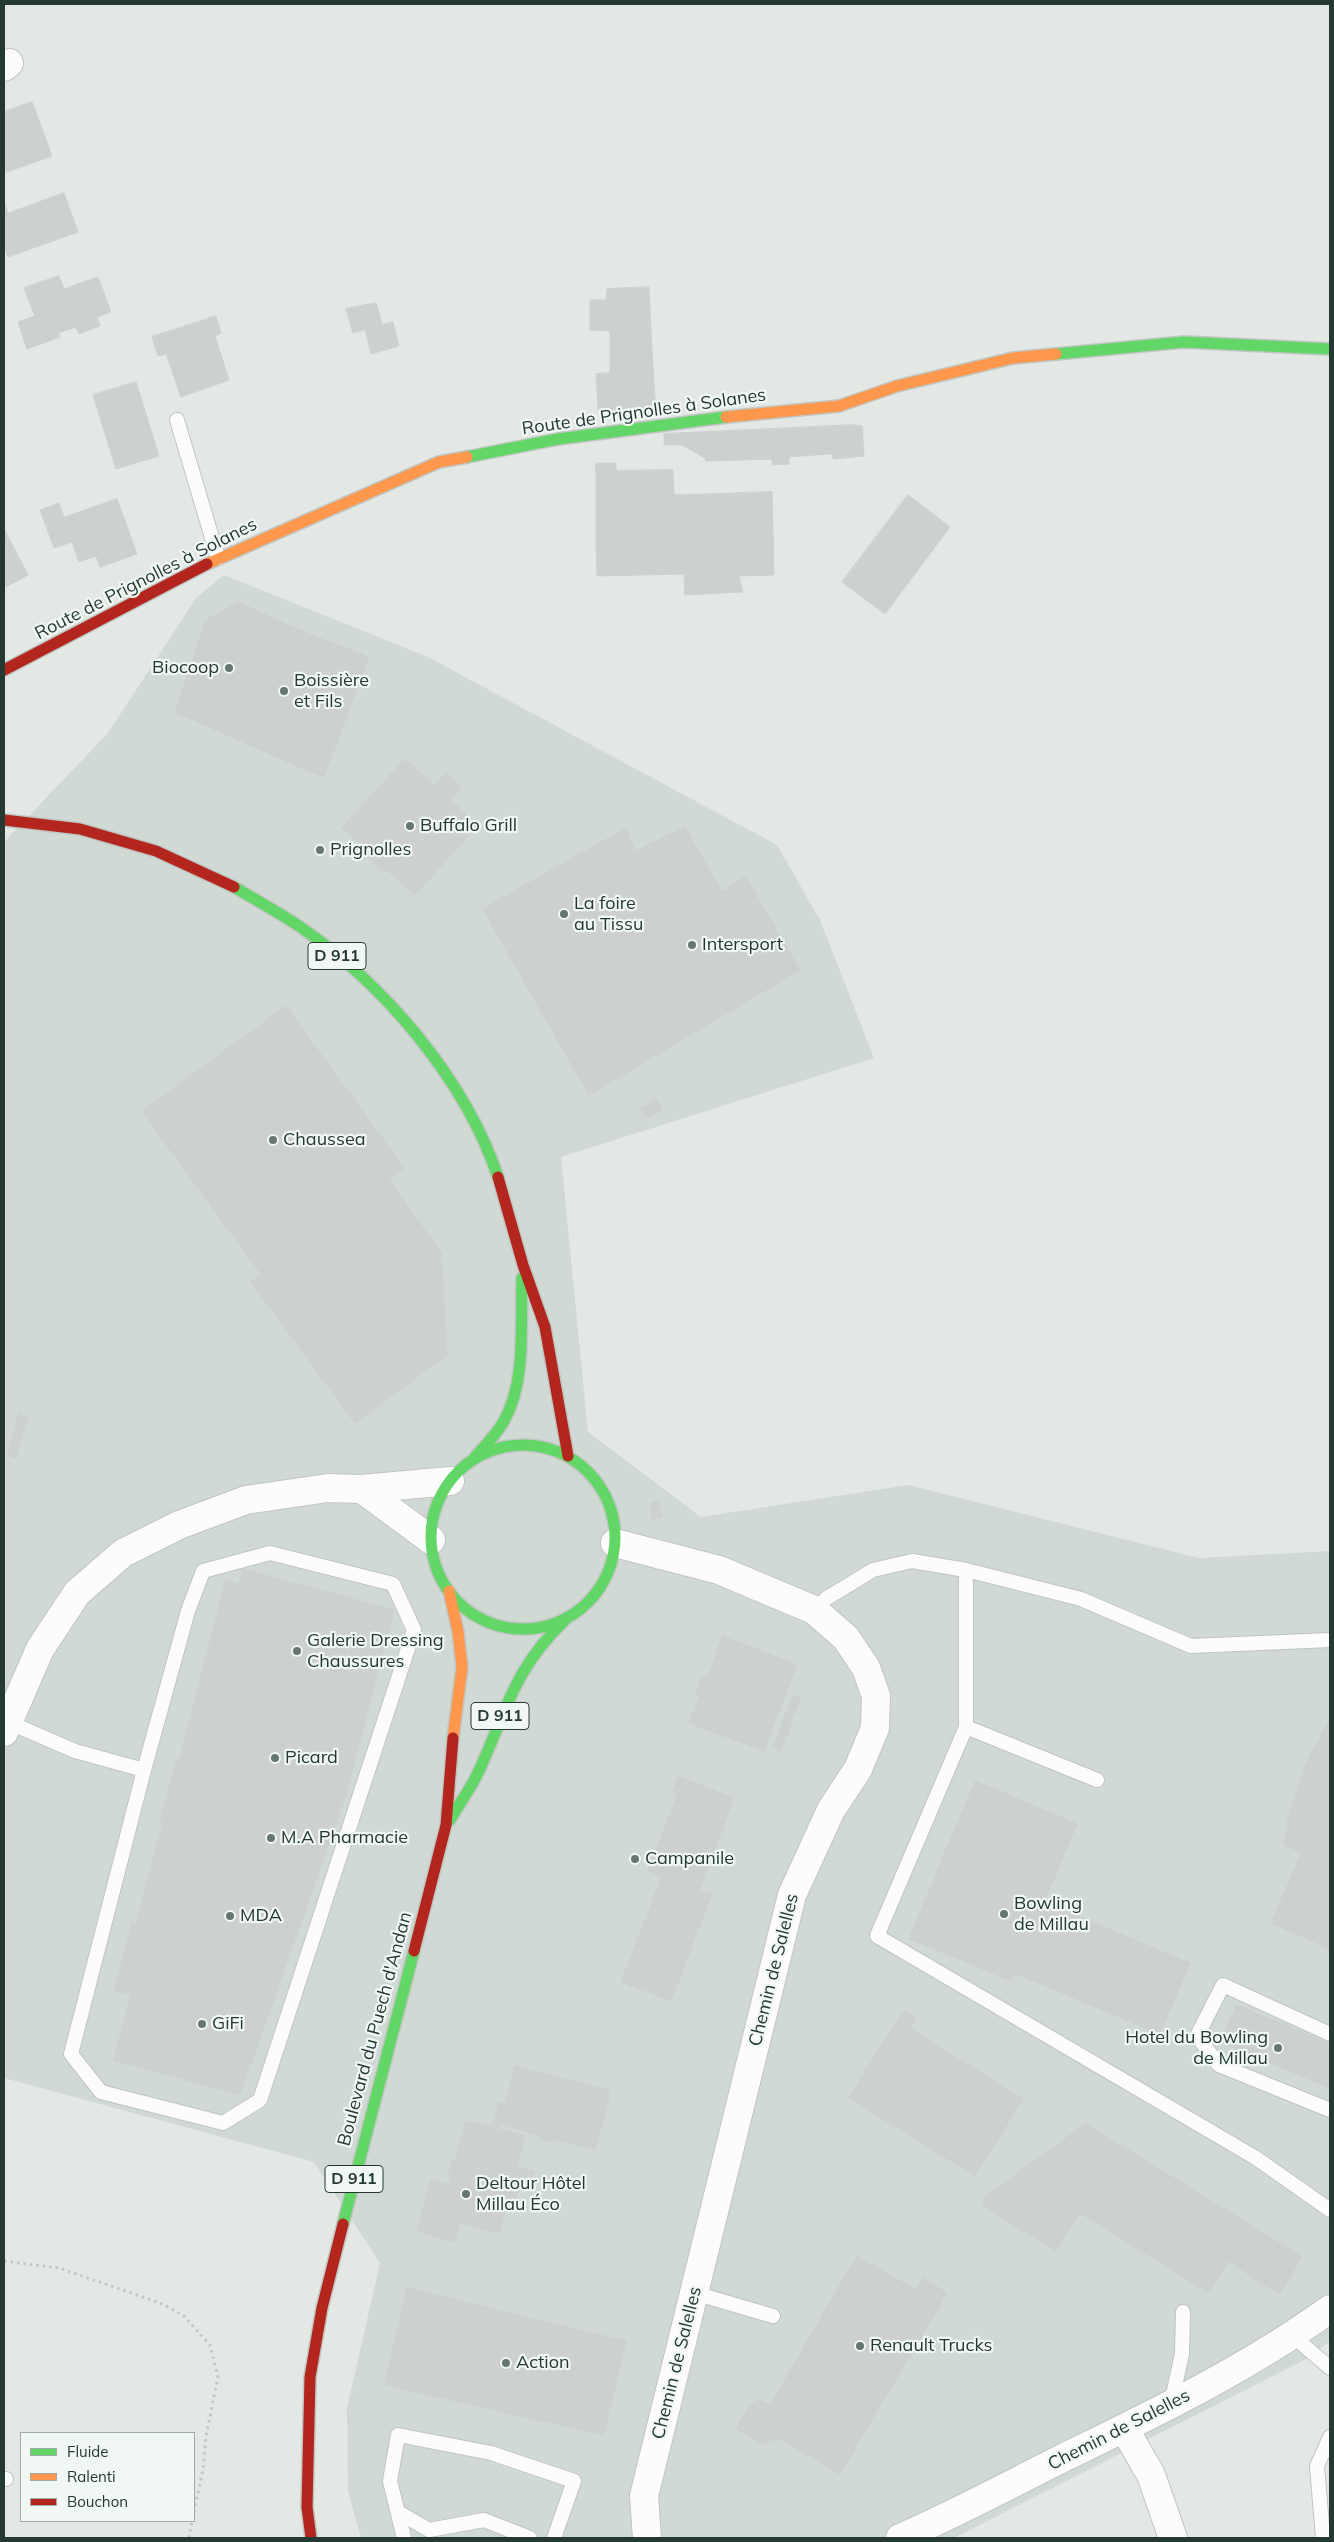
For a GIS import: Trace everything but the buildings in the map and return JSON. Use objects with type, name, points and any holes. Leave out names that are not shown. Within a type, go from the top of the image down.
[{"type":"main road","name":"Route de Prignolles à Solanes","points":[[4,670],[218,558],[439,462],[558,439],[714,418],[840,406],[897,386],[1013,358],[1184,342],[1330,349]]},
{"type":"main road","name":"D 911","points":[[4,820],[66,826],[128,841],[180,860],[246,891],[294,922],[381,995],[427,1048],[467,1108],[496,1170],[523,1264],[544,1326],[560,1421],[568,1456]]},
{"type":"main road","name":"D 911","points":[[472,1459],[494,1436],[507,1414],[515,1388],[523,1264]]},
{"type":"main road","name":"Boulevard du Puech d'Andan","points":[[446,1826],[478,1772],[498,1720],[532,1652],[544,1638],[584,1607],[604,1582],[611,1568],[615,1543],[611,1508],[602,1488],[588,1472],[568,1456],[540,1446],[523,1444],[492,1450],[472,1459]]},
{"type":"main road","points":[[472,1459],[450,1481],[435,1509],[431,1540],[433,1556],[440,1576],[449,1591],[462,1606],[477,1617],[509,1628],[537,1628],[551,1625],[570,1617]]},
{"type":"main road","name":"Boulevard du Puech d'Andan","points":[[311,2538],[307,2507],[309,2386],[322,2308],[446,1826],[454,1718],[462,1667],[458,1632],[449,1591]]},
{"type":"street","points":[[6,1727],[40,1649],[77,1593],[123,1553],[178,1525],[246,1500],[328,1488],[362,1489],[450,1481]]},
{"type":"street","points":[[362,1489],[431,1540]]},
{"type":"street","name":"Chemin de Salelles","points":[[615,1543],[719,1570],[814,1610],[846,1638],[866,1668],[876,1696],[875,1728],[858,1769],[831,1810],[792,1894],[644,2496],[647,2538]]},
{"type":"street","name":"Chemin de Salelles","points":[[900,2538],[1171,2405],[1236,2370],[1293,2336],[1330,2309]]},
{"type":"street","points":[[1124,2428],[1151,2476],[1173,2538]]},
{"type":"lane","points":[[177,420],[218,558]]},
{"type":"lane","points":[[270,1553],[393,1584],[414,1630],[260,2100],[223,2123],[101,2092],[71,2054],[144,1770],[188,1611],[203,1571],[270,1553]]},
{"type":"lane","points":[[814,1610],[826,1598],[873,1570],[912,1561],[966,1570],[1082,1599],[1191,1646],[1330,1640]]},
{"type":"lane","points":[[966,1570],[966,1727],[877,1936],[1256,2158],[1330,2210]]},
{"type":"lane","points":[[6,1727],[75,1751],[144,1770]]},
{"type":"lane","points":[[966,1727],[1096,1780]]},
{"type":"lane","points":[[1330,2034],[1223,1985],[1197,2036],[1219,2066],[1330,2110]]},
{"type":"lane","points":[[694,2293],[773,2316]]},
{"type":"lane","points":[[1171,2405],[1182,2354],[1183,2312]]},
{"type":"lane","points":[[1293,2336],[1330,2368]]},
{"type":"lane","points":[[404,2538],[390,2481],[398,2435],[491,2453],[574,2480],[554,2538]]},
{"type":"lane","points":[[1323,2538],[1317,2466],[1330,2437]]},
{"type":"lane","points":[[398,2512],[429,2530],[484,2520],[530,2538]]},
{"type":"path","points":[[4,2261],[59,2268],[163,2304],[184,2316],[210,2345],[218,2377],[206,2436],[203,2470],[195,2507]]},
{"type":"path","points":[[189,2538],[192,2522]]},
{"type":"shaded area","points":[[224,575],[428,657],[777,845],[820,920],[874,1058],[561,1157],[588,1432],[701,1517],[908,1485],[1199,1558],[1330,1551],[1330,2341],[1310,2357],[954,2538],[361,2538],[348,2491],[347,2408],[380,2263],[314,2162],[4,2078],[4,842],[108,733],[196,598]]},
{"type":"traffic: fast","points":[[1056,354],[1184,342],[1330,349]]},
{"type":"traffic: fast","points":[[467,457],[558,439],[726,417]]},
{"type":"traffic: fast","points":[[234,887],[299,926],[331,949],[391,1005],[443,1070],[465,1105],[483,1140],[498,1177]]},
{"type":"traffic: fast","points":[[475,1457],[494,1436],[504,1421],[516,1388],[521,1351],[522,1278]]},
{"type":"traffic: fast","points":[[514,1445],[532,1445],[558,1452],[574,1460],[588,1472],[600,1486],[608,1502],[615,1528],[615,1537],[615,1546],[608,1572],[600,1588],[588,1602],[574,1614],[550,1625],[532,1629],[514,1629],[496,1625],[472,1614],[446,1588],[435,1564],[431,1546],[431,1528],[435,1510],[446,1486],[472,1460],[496,1449],[514,1445]]},
{"type":"traffic: fast","points":[[450,1820],[476,1777],[521,1676],[546,1640],[564,1621]]},
{"type":"traffic: fast","points":[[343,2224],[414,1951]]},
{"type":"traffic: slow","points":[[726,417],[839,406],[897,386],[1013,358],[1056,354]]},
{"type":"traffic: slow","points":[[207,564],[439,462],[467,457]]},
{"type":"traffic: slow","points":[[449,1591],[458,1632],[462,1667],[453,1738]]},
{"type":"traffic: jam","points":[[4,670],[207,564]]},
{"type":"traffic: jam","points":[[4,820],[80,829],[156,851],[234,887]]},
{"type":"traffic: jam","points":[[498,1177],[523,1265],[545,1327],[568,1456]]},
{"type":"traffic: jam","points":[[414,1951],[446,1825],[453,1738]]},
{"type":"traffic: jam","points":[[311,2538],[307,2507],[310,2377],[322,2308],[343,2224]]},
{"type":"place","name":"Biocoop","points":[[229,668]]},
{"type":"place","name":"Boissière et Fils","points":[[284,691]]},
{"type":"place","name":"Buffalo Grill","points":[[410,826]]},
{"type":"place","name":"Prignolles","points":[[320,850]]},
{"type":"place","name":"La foire au Tissu","points":[[564,914]]},
{"type":"place","name":"Intersport","points":[[692,945]]},
{"type":"place","name":"Chaussea","points":[[273,1140]]},
{"type":"place","name":"Galerie Dressing Chaussures","points":[[297,1651]]},
{"type":"place","name":"Picard","points":[[275,1758]]},
{"type":"place","name":"M.A Pharmacie","points":[[271,1838]]},
{"type":"place","name":"Campanile","points":[[635,1859]]},
{"type":"place","name":"Bowling de Millau","points":[[1004,1914]]},
{"type":"place","name":"MDA","points":[[230,1916]]},
{"type":"place","name":"GiFi","points":[[202,2024]]},
{"type":"place","name":"Hotel du Bowling de Millau","points":[[1278,2048]]},
{"type":"place","name":"Deltour Hôtel Millau Éco","points":[[466,2194]]},
{"type":"place","name":"Renault Trucks","points":[[860,2346]]},
{"type":"place","name":"Action","points":[[506,2363]]}]
